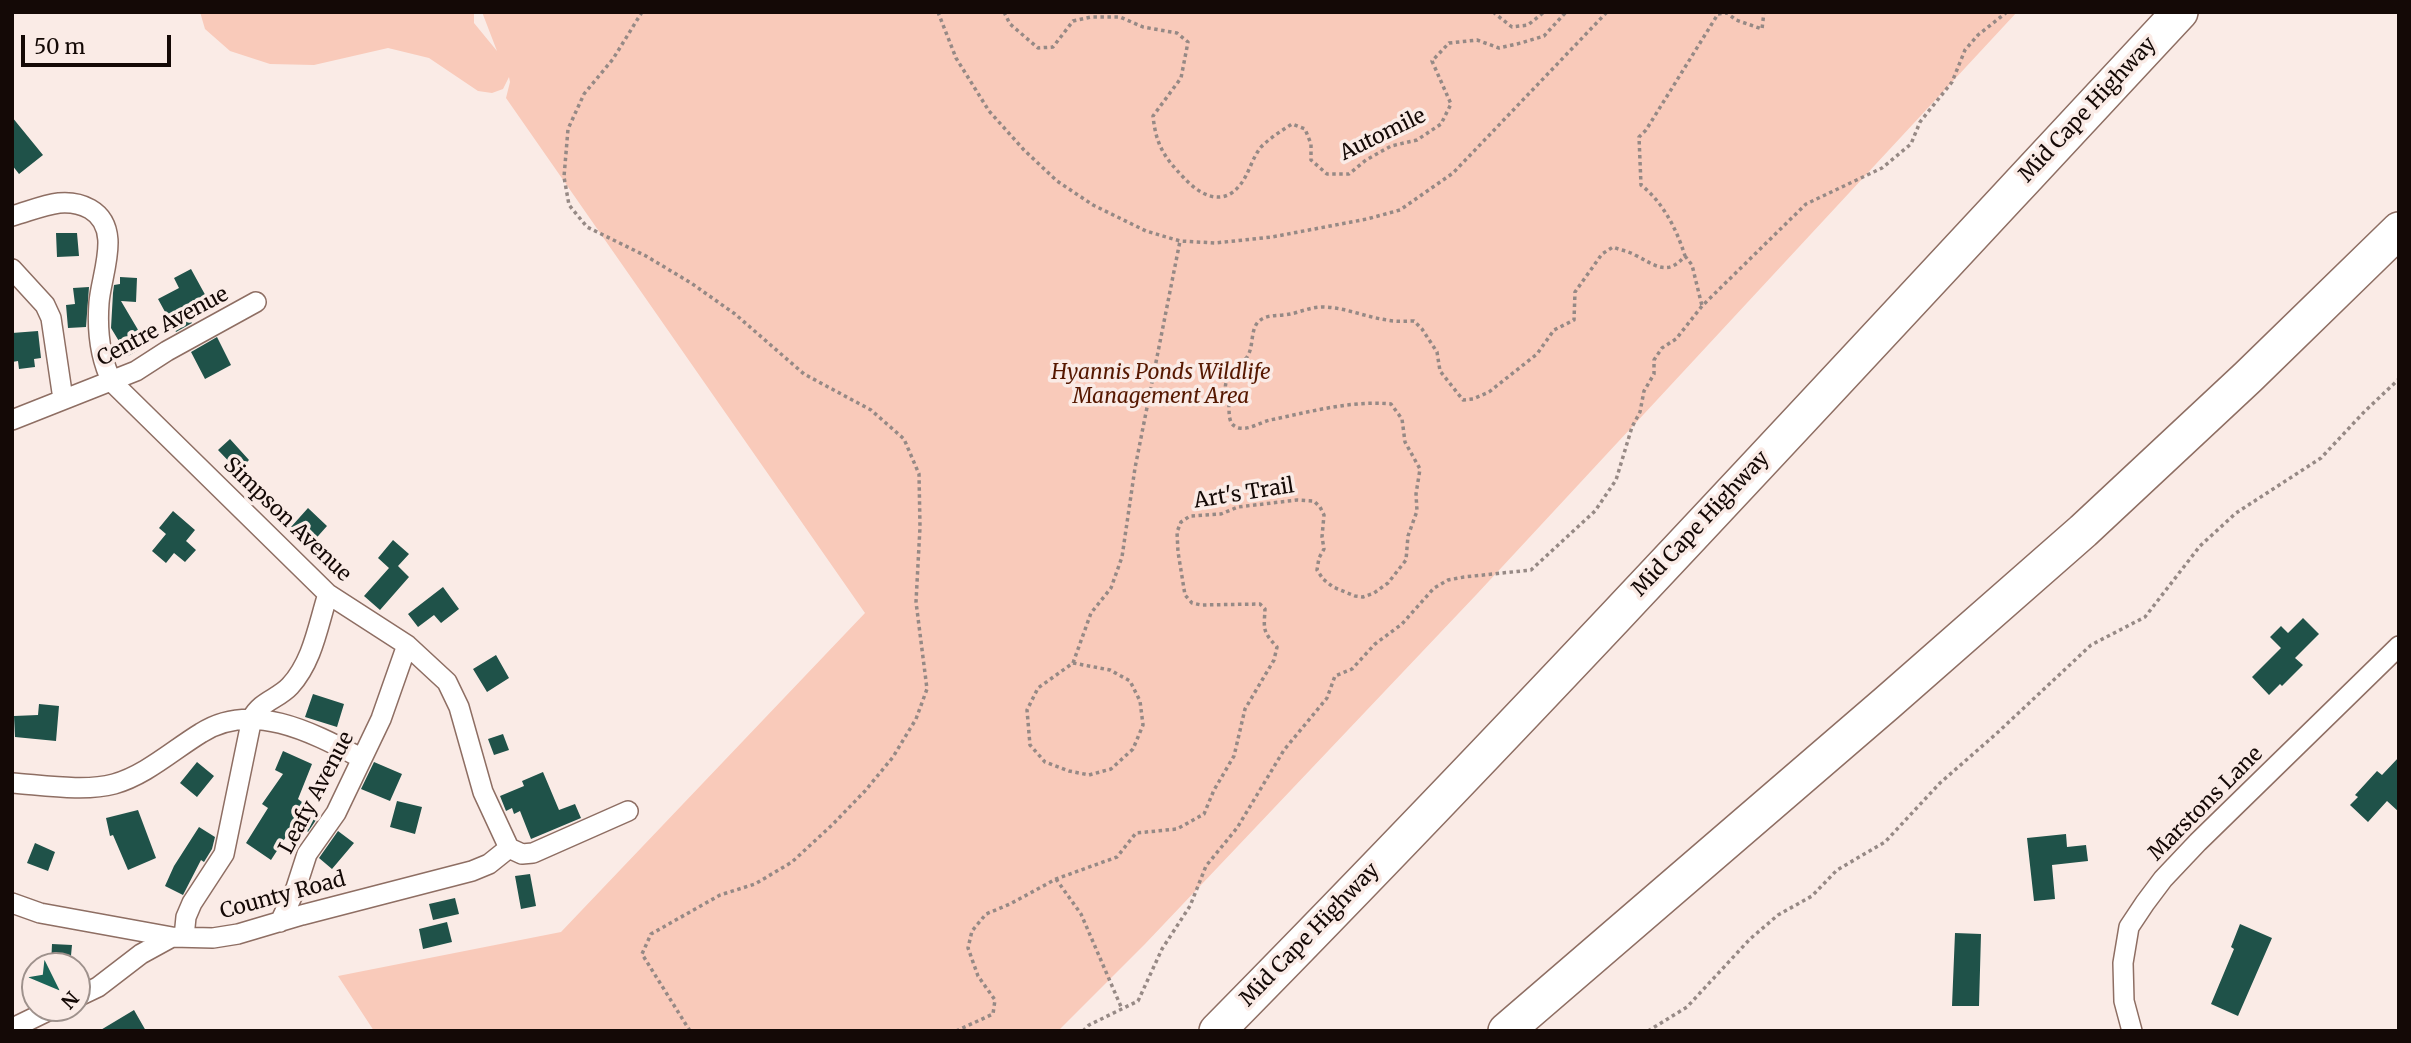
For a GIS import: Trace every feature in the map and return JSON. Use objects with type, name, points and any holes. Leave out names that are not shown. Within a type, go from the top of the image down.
[{"type":"highway","name":"Mid Cape Highway","points":[[1217,1031],[1337,909],[1863,355],[2180,12]]},
{"type":"highway","points":[[1506,1031],[2082,531],[2248,377],[2399,230]]},
{"type":"street","name":"Simpson Avenue","points":[[12,216],[59,203],[85,206],[101,217],[107,230],[107,258],[99,304],[100,347],[111,382],[328,594],[407,645],[447,682],[454,694],[483,792],[509,848]]},
{"type":"street","points":[[12,269],[45,305],[51,318],[63,400]]},
{"type":"street","name":"Centre Avenue","points":[[12,420],[136,372],[167,351],[256,302]]},
{"type":"street","points":[[12,903],[40,913],[178,937],[192,904],[224,854],[252,718],[257,709],[282,693],[299,674],[310,653],[328,594]]},
{"type":"street","name":"Leafy Avenue","points":[[280,922],[296,888],[307,854],[336,813],[384,710],[407,645]]},
{"type":"street","name":"Marstons Lane","points":[[2132,1031],[2124,1001],[2123,963],[2129,927],[2145,902],[2198,842],[2399,646]]},
{"type":"street","points":[[12,783],[60,786],[113,784],[164,758],[211,727],[236,718],[252,718],[303,731],[361,758]]},
{"type":"street","points":[[509,848],[522,855],[533,853],[628,811]]},
{"type":"street","name":"County Road","points":[[91,990],[141,954],[178,937],[227,936],[472,871],[489,864],[509,848]]},
{"type":"street","points":[[19,1025],[25,1022]]},
{"type":"path","points":[[642,12],[612,59],[584,94],[568,129],[564,177],[569,205],[587,227],[646,256],[691,283],[734,314],[804,374],[871,410],[904,439],[919,474],[920,527],[916,602],[927,689],[916,719],[866,791],[792,862],[755,884],[720,895],[651,934],[642,954],[690,1031]]},
{"type":"path","points":[[937,12],[956,58],[989,111],[1057,181],[1093,205],[1146,231],[1181,241],[1215,243],[1272,237],[1400,210],[1453,173],[1608,12]]},
{"type":"path","name":"Automile","points":[[1004,12],[1010,23],[1038,47],[1053,47],[1073,21],[1091,17],[1120,17],[1143,27],[1177,33],[1188,42],[1181,78],[1153,116],[1155,137],[1166,159],[1189,183],[1205,195],[1222,197],[1238,188],[1259,149],[1292,124],[1305,129],[1311,144],[1311,160],[1327,174],[1349,174],[1366,160],[1391,146],[1417,141],[1441,124],[1451,104],[1432,61],[1449,43],[1477,40],[1499,48],[1521,43],[1544,36],[1566,12]]},
{"type":"path","points":[[1493,12],[1512,27],[1528,25],[1544,12]]},
{"type":"path","points":[[1702,306],[1692,265],[1685,256],[1680,240],[1660,205],[1641,185],[1639,137],[1718,14],[1727,13],[1750,26],[1762,29],[1764,12]]},
{"type":"path","points":[[1083,1031],[1089,1025],[1139,1001],[1162,948],[1190,906],[1206,866],[1237,828],[1284,750],[1327,698],[1335,676],[1352,669],[1375,644],[1402,624],[1434,588],[1448,580],[1464,577],[1531,570],[1595,511],[1616,480],[1632,427],[1640,411],[1644,391],[1654,374],[1654,360],[1661,348],[1676,339],[1702,306],[1807,204],[1882,168],[1910,144],[1920,122],[1952,82],[1965,50],[1979,34],[2007,12]]},
{"type":"path","points":[[1073,663],[1110,670],[1130,681],[1140,701],[1142,713],[1143,725],[1133,749],[1111,769],[1089,775],[1045,762],[1030,745],[1027,710],[1038,688],[1073,663],[1091,613],[1111,588],[1122,557],[1135,468],[1181,241]]},
{"type":"path","name":"Art's Trail","points":[[956,1031],[993,1014],[995,1000],[978,976],[968,948],[972,931],[986,914],[1056,878],[1117,857],[1136,833],[1177,828],[1204,814],[1214,790],[1234,756],[1245,709],[1277,653],[1277,646],[1266,634],[1263,626],[1265,609],[1260,604],[1201,605],[1192,603],[1185,595],[1177,542],[1181,522],[1189,516],[1221,514],[1238,508],[1297,500],[1314,501],[1324,515],[1324,549],[1317,570],[1333,587],[1363,597],[1388,583],[1406,560],[1408,536],[1417,511],[1416,494],[1420,469],[1405,442],[1402,419],[1391,404],[1353,404],[1266,421],[1248,428],[1239,428],[1232,424],[1225,391],[1226,381],[1251,350],[1258,322],[1269,316],[1293,314],[1316,306],[1389,321],[1414,321],[1437,352],[1440,371],[1449,384],[1463,400],[1473,399],[1489,392],[1523,366],[1537,354],[1554,330],[1574,320],[1575,292],[1602,254],[1613,247],[1663,268],[1678,264],[1685,256]]},
{"type":"path","points":[[1648,1031],[1686,1007],[1750,939],[1778,915],[1812,897],[1837,870],[1885,842],[1940,783],[2091,645],[2145,617],[2200,546],[2236,513],[2320,458],[2399,379]]},
{"type":"path","points":[[1056,878],[1081,914],[1122,1009]]},
{"type":"green space","name":"Hyannis Ponds Wildlife Management Area","points":[[200,12],[474,12],[474,23],[497,51],[482,12],[2017,12],[1476,595],[1145,944],[1058,1031],[374,1031],[338,976],[561,932],[865,613],[506,98],[509,77],[503,89],[492,93],[478,91],[429,58],[388,48],[314,65],[270,64],[230,51],[205,29]]},
{"type":"building","points":[[12,117],[43,155],[19,174],[12,165]]},
{"type":"building","points":[[56,233],[77,233],[79,256],[57,257]]},
{"type":"building","points":[[191,269],[208,300],[186,312],[192,323],[176,332],[158,299],[179,288],[174,278]]},
{"type":"building","points":[[120,277],[137,278],[136,302],[121,301],[147,345],[128,356],[111,328],[114,285],[120,284]]},
{"type":"building","points":[[89,287],[86,327],[68,328],[66,305],[75,304],[73,288]]},
{"type":"building","points":[[38,331],[41,358],[34,359],[35,367],[19,369],[18,361],[12,362],[12,333]]},
{"type":"building","points":[[217,337],[231,365],[205,379],[191,352]]},
{"type":"building","points":[[230,439],[249,460],[238,471],[218,450]]},
{"type":"building","points":[[308,508],[327,526],[311,544],[291,527]]},
{"type":"building","points":[[173,511],[195,530],[186,541],[196,550],[185,562],[174,553],[166,563],[152,551],[166,534],[159,528]]},
{"type":"building","points":[[393,540],[409,554],[398,566],[409,577],[380,610],[364,596],[389,568],[378,558]]},
{"type":"building","points":[[443,587],[459,609],[441,623],[434,615],[418,627],[408,614]]},
{"type":"building","points":[[2303,618],[2319,634],[2295,658],[2303,665],[2269,695],[2252,677],[2281,648],[2270,637],[2281,626],[2288,633]]},
{"type":"building","points":[[496,655],[509,678],[487,692],[473,669]]},
{"type":"building","points":[[313,694],[344,704],[337,727],[305,717]]},
{"type":"building","points":[[39,704],[59,706],[56,741],[15,737],[14,716],[38,715]]},
{"type":"building","points":[[503,734],[509,750],[494,755],[488,739]]},
{"type":"building","points":[[283,751],[312,764],[298,799],[318,817],[308,832],[295,823],[271,860],[246,843],[268,808],[262,804],[283,774],[275,770]]},
{"type":"building","points":[[2399,757],[2399,812],[2387,801],[2368,822],[2350,805],[2358,797],[2355,795],[2377,771],[2382,775]]},
{"type":"building","points":[[197,762],[214,776],[197,797],[180,783]]},
{"type":"building","points":[[374,762],[402,774],[390,801],[361,789]]},
{"type":"building","points":[[543,772],[559,810],[575,804],[581,818],[531,839],[520,811],[514,814],[512,808],[506,811],[500,796],[524,786],[522,781]]},
{"type":"building","points":[[397,801],[422,807],[415,834],[390,827]]},
{"type":"building","points":[[138,810],[156,858],[128,870],[113,835],[110,836],[106,818]]},
{"type":"building","points":[[199,827],[215,837],[212,849],[204,862],[201,860],[183,895],[165,886],[174,866]]},
{"type":"building","points":[[338,831],[354,843],[332,869],[319,858]]},
{"type":"building","points":[[2066,834],[2067,847],[2086,845],[2088,861],[2052,865],[2055,899],[2034,901],[2027,838]]},
{"type":"building","points":[[35,843],[55,852],[48,871],[27,863]]},
{"type":"building","points":[[530,874],[536,906],[521,909],[515,876]]},
{"type":"building","points":[[455,898],[459,914],[433,920],[429,904]]},
{"type":"building","points":[[447,922],[452,942],[423,949],[419,929]]},
{"type":"building","points":[[2240,924],[2272,938],[2238,1016],[2211,1004],[2234,949],[2231,947]]},
{"type":"building","points":[[1955,933],[1981,934],[1979,1006],[1952,1006]]},
{"type":"building","points":[[52,944],[72,945],[71,952],[52,952]]},
{"type":"building","points":[[134,1010],[146,1031],[99,1031]]}]
